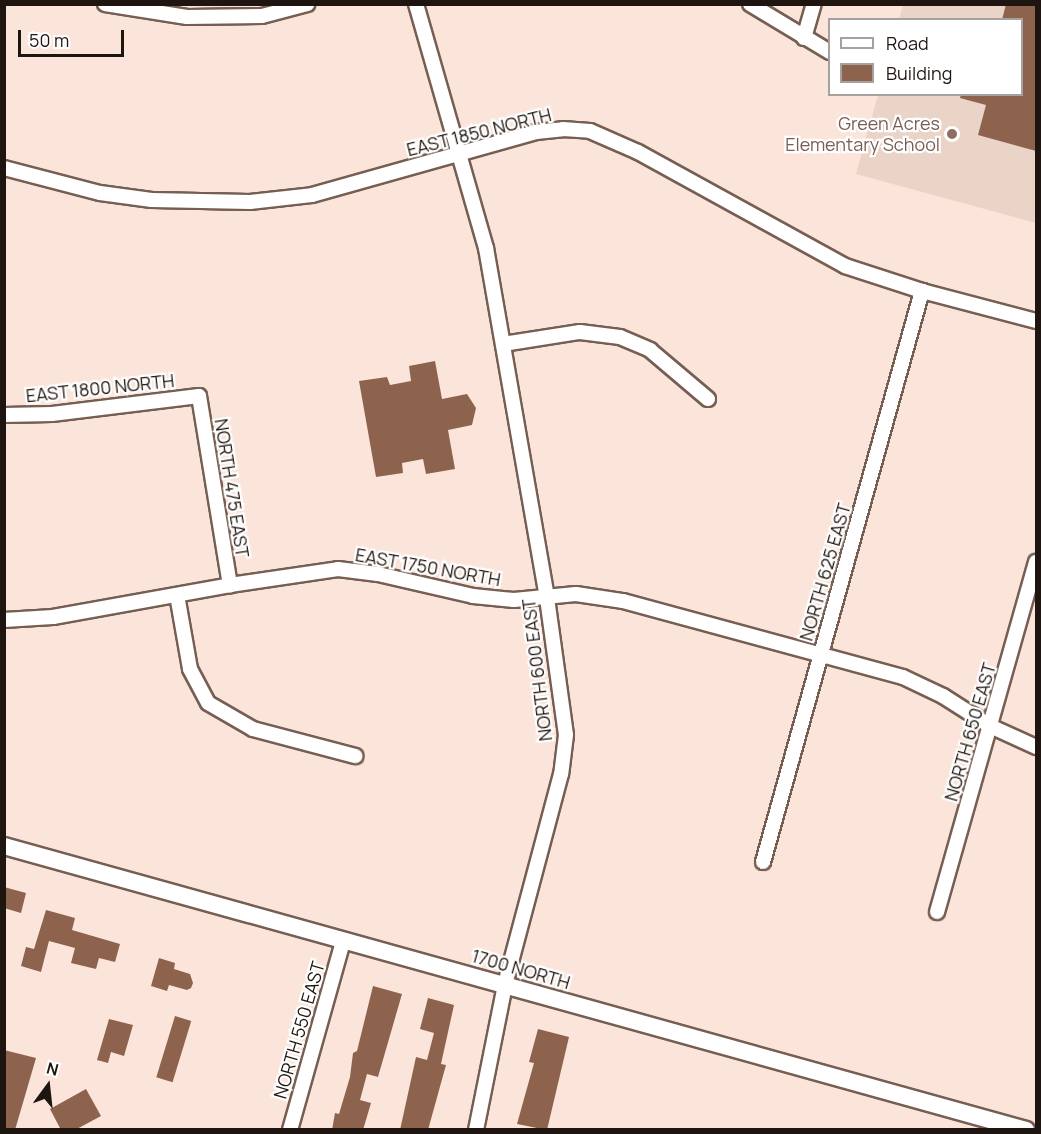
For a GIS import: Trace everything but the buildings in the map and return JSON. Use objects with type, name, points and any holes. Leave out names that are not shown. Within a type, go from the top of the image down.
[{"type":"street","points":[[105,4],[187,17],[262,16],[307,4]]},
{"type":"street","name":"NORTH 600 EAST","points":[[416,4],[457,154],[486,248],[547,598],[566,735],[561,774],[505,985],[476,1130]]},
{"type":"street","points":[[750,4],[828,51]]},
{"type":"street","points":[[804,38],[814,4]]},
{"type":"street","name":"EAST 1850 NORTH","points":[[4,168],[100,193],[152,200],[250,202],[312,195],[536,132],[563,129],[590,132],[638,152],[844,266],[922,291],[1036,321]]},
{"type":"street","name":"NORTH 625 EAST","points":[[763,862],[922,291]]},
{"type":"street","points":[[503,344],[580,332],[620,337],[650,350],[708,399]]},
{"type":"street","name":"EAST 1800 NORTH","points":[[4,415],[52,414],[199,396]]},
{"type":"street","name":"NORTH 475 EAST","points":[[199,396],[230,585]]},
{"type":"street","name":"NORTH 650 EAST","points":[[938,912],[1036,562]]},
{"type":"street","name":"EAST 1750 NORTH","points":[[4,620],[52,617],[338,568],[378,574],[473,596],[513,600],[576,594],[623,601],[903,677],[943,696],[990,726],[1036,747]]},
{"type":"street","points":[[177,595],[190,669],[208,703],[253,729],[355,756]]},
{"type":"street","name":"1700 NORTH","points":[[4,846],[1026,1130]]},
{"type":"street","name":"NORTH 550 EAST","points":[[290,1130],[343,941]]},
{"type":"shaded area","name":"Green Acres Elementary School","points":[[903,5],[1036,5],[1036,223],[856,174],[878,96],[1023,96],[1023,18],[899,18]]},
{"type":"place","name":"Green Acres Elementary School","points":[[952,134]]}]
